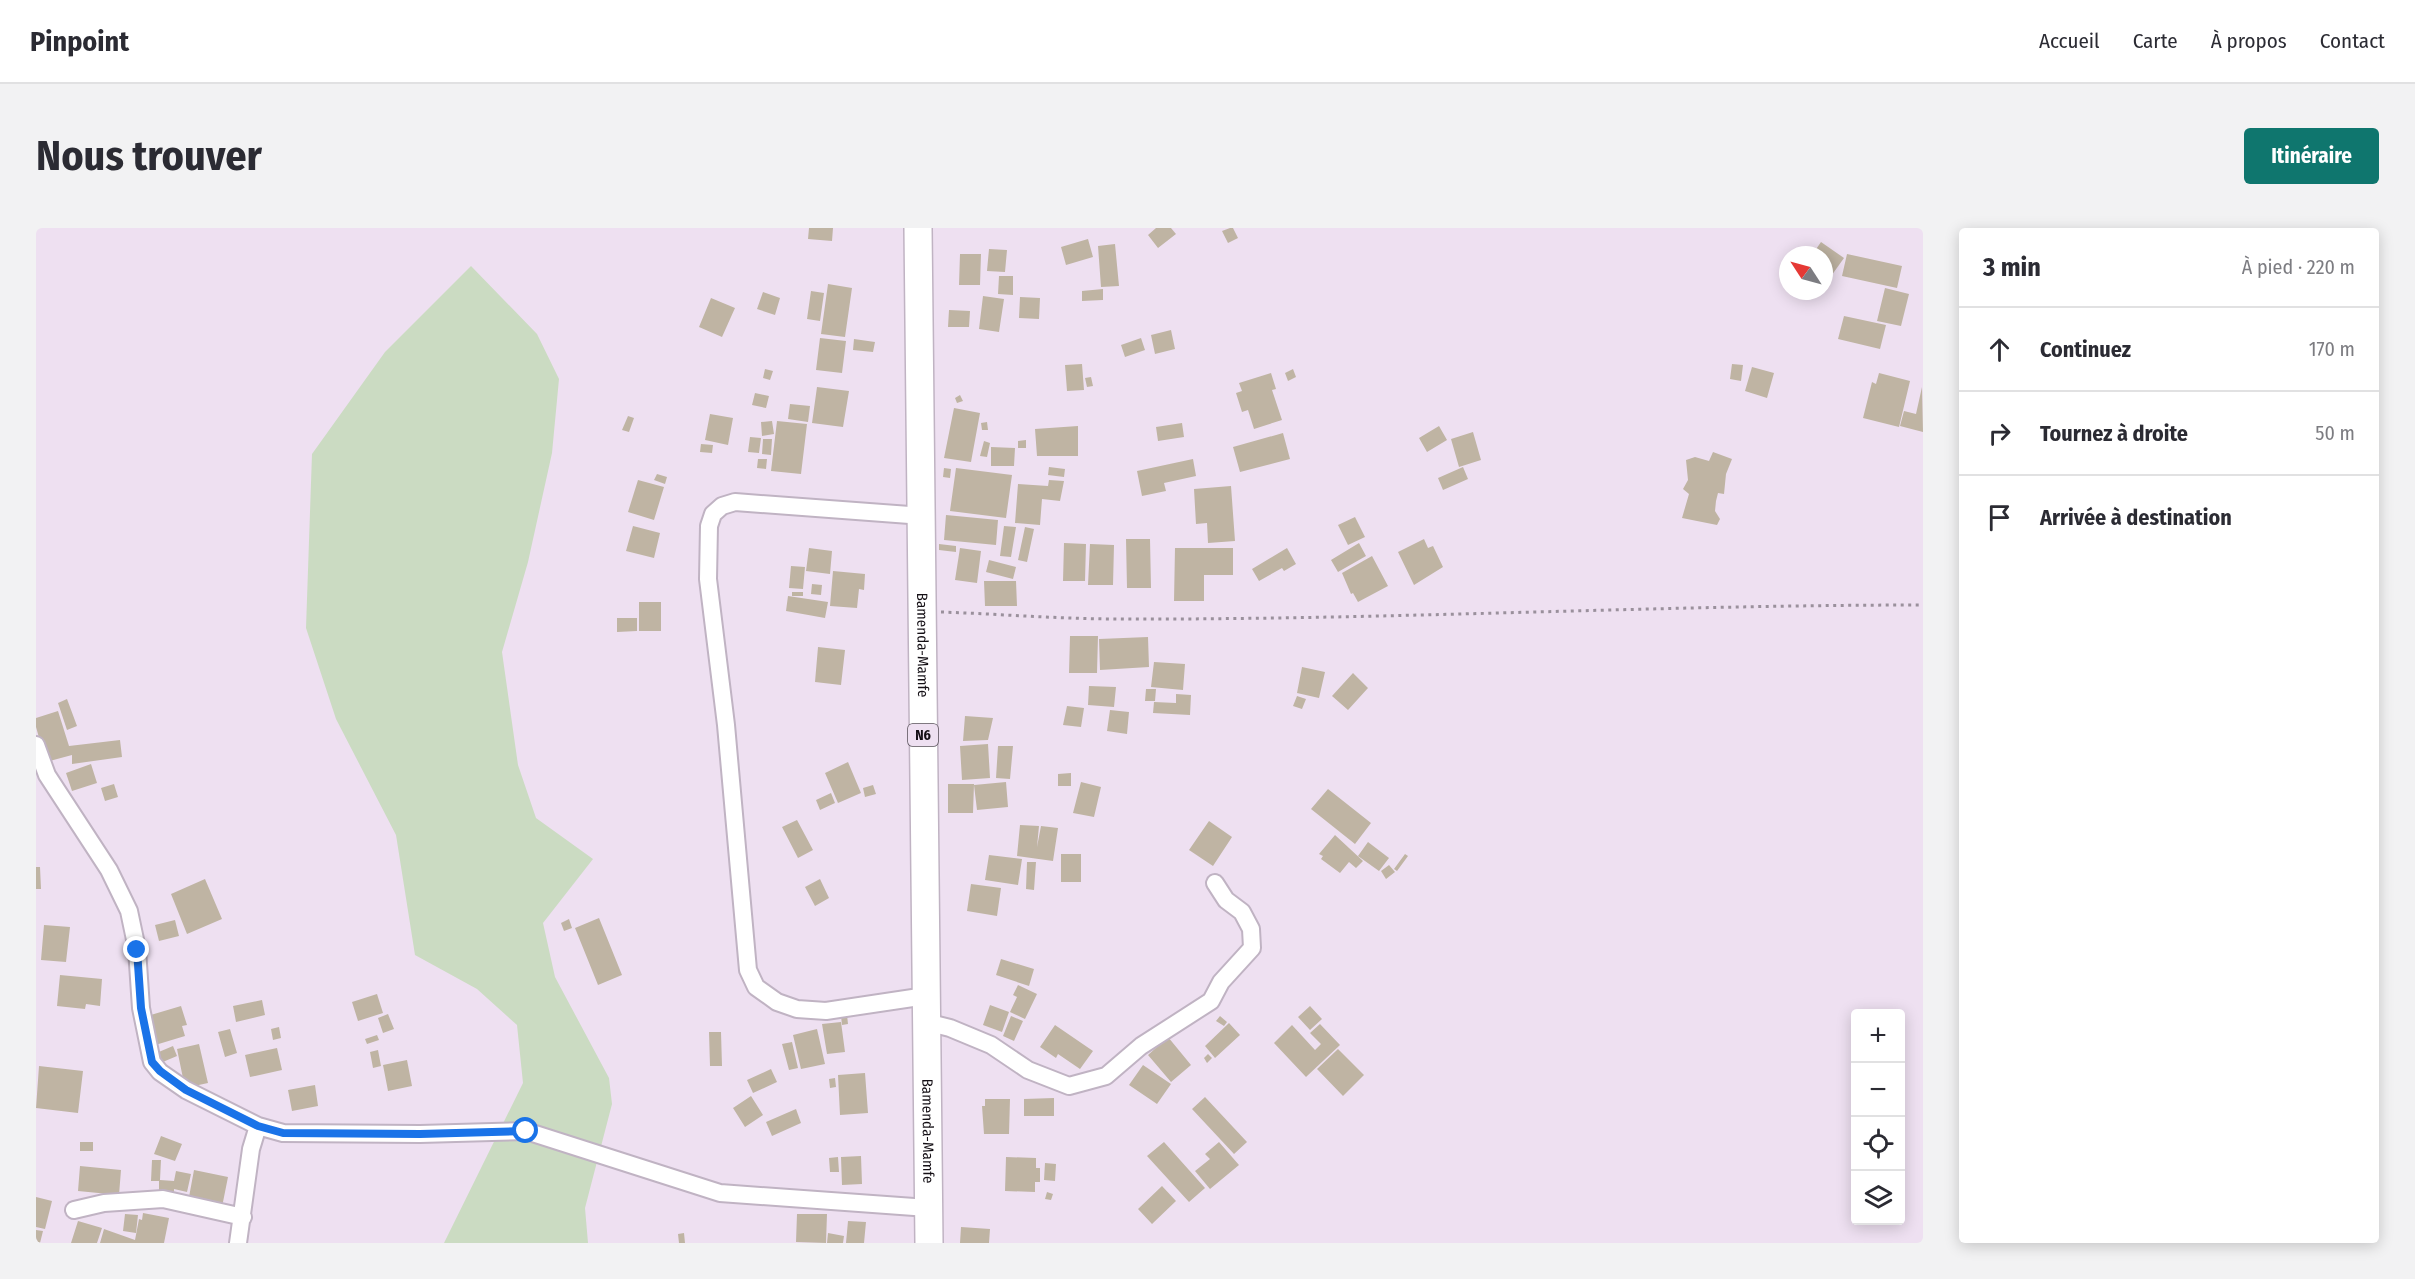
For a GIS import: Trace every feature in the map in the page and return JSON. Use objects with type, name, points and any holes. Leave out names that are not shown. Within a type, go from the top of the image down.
[{"type":"highway","name":"Bamenda-Mamfe","points":[[918,228],[929,1243]]},
{"type":"street","points":[[922,516],[735,502],[722,506],[713,514],[709,526],[708,579],[726,724],[748,970],[756,987],[797,1009],[926,1009],[950,1028],[991,1045],[1028,1070],[1069,1086],[1106,1076],[1141,1046],[1211,1001],[1221,982],[1252,948],[1251,929],[1242,912],[1226,900],[1215,883]]},
{"type":"street","points":[[36,745],[47,775],[109,870],[129,911],[137,950],[141,1008],[152,1062],[160,1071],[186,1090],[258,1126],[283,1133],[420,1134],[526,1131],[720,1193],[928,1208]]},
{"type":"street","points":[[238,1243],[251,1149],[258,1126]]},
{"type":"street","points":[[74,1210],[104,1203],[163,1199],[243,1217]]},
{"type":"path","points":[[921,611],[1117,619],[1563,612],[1760,605],[1923,606]]},
{"type":"green space","points":[[471,266],[537,334],[559,379],[552,453],[528,562],[502,652],[518,765],[536,818],[593,859],[543,923],[555,977],[609,1078],[612,1104],[585,1208],[588,1243],[444,1243],[523,1083],[517,1025],[477,989],[415,955],[396,835],[336,719],[306,628],[312,454],[385,352]]},
{"type":"building","points":[[809,228],[833,228],[832,241],[808,239]]},
{"type":"building","points":[[1156,228],[1171,228],[1176,234],[1158,248],[1148,235]]},
{"type":"building","points":[[1233,228],[1238,238],[1228,243],[1222,231]]},
{"type":"building","points":[[1088,239],[1093,257],[1066,265],[1061,247]]},
{"type":"building","points":[[1115,244],[1119,286],[1101,287],[1098,246]]},
{"type":"building","points":[[989,249],[1007,250],[1005,272],[987,271]]},
{"type":"building","points":[[1833,250],[1844,258],[1833,273]]},
{"type":"building","points":[[960,254],[981,254],[980,285],[959,285]]},
{"type":"building","points":[[1847,254],[1902,266],[1897,288],[1842,276]]},
{"type":"building","points":[[999,276],[1013,276],[1013,295],[998,294]]},
{"type":"building","points":[[828,284],[852,288],[845,337],[821,334]]},
{"type":"building","points":[[1885,288],[1909,294],[1901,326],[1877,321]]},
{"type":"building","points":[[1103,289],[1103,300],[1082,301],[1082,291]]},
{"type":"building","points":[[811,291],[824,293],[820,321],[807,319]]},
{"type":"building","points":[[763,292],[780,298],[775,315],[757,309]]},
{"type":"building","points":[[983,296],[1004,299],[999,332],[979,329]]},
{"type":"building","points":[[1020,297],[1040,298],[1039,319],[1019,318]]},
{"type":"building","points":[[711,298],[735,308],[722,337],[699,327]]},
{"type":"building","points":[[949,310],[970,311],[969,327],[948,327]]},
{"type":"building","points":[[1844,316],[1886,325],[1880,349],[1838,339]]},
{"type":"building","points":[[1171,330],[1175,349],[1155,354],[1151,335]]},
{"type":"building","points":[[820,338],[846,341],[842,373],[816,370]]},
{"type":"building","points":[[1141,338],[1145,350],[1125,357],[1121,345]]},
{"type":"building","points":[[854,339],[875,342],[873,352],[853,350]]},
{"type":"building","points":[[1082,364],[1084,390],[1067,391],[1065,365]]},
{"type":"building","points":[[1732,364],[1743,365],[1741,381],[1730,379]]},
{"type":"building","points":[[1752,367],[1774,373],[1767,398],[1745,391]]},
{"type":"building","points":[[765,369],[773,371],[770,380],[763,378]]},
{"type":"building","points":[[1293,369],[1296,377],[1288,381],[1285,373]]},
{"type":"building","points":[[1271,373],[1276,389],[1272,390],[1282,420],[1254,429],[1248,410],[1242,412],[1236,393],[1242,391],[1239,383]]},
{"type":"building","points":[[1879,373],[1910,381],[1899,427],[1863,418],[1872,382],[1876,384]]},
{"type":"building","points":[[1091,377],[1093,386],[1087,387],[1085,378]]},
{"type":"building","points":[[817,387],[849,391],[843,427],[812,423]]},
{"type":"building","points":[[1922,387],[1923,432],[1900,426],[1904,411],[1916,414]]},
{"type":"building","points":[[755,393],[769,396],[766,408],[752,405]]},
{"type":"building","points":[[960,395],[963,401],[957,403],[955,398]]},
{"type":"building","points":[[790,404],[810,406],[808,422],[788,419]]},
{"type":"building","points":[[954,408],[980,413],[971,462],[944,458]]},
{"type":"building","points":[[710,414],[733,418],[728,445],[705,440]]},
{"type":"building","points":[[628,416],[634,418],[629,432],[622,430]]},
{"type":"building","points":[[772,421],[774,434],[762,436],[761,422]]},
{"type":"building","points":[[777,421],[807,424],[801,474],[771,471]]},
{"type":"building","points":[[987,422],[988,430],[982,430],[981,423]]},
{"type":"building","points":[[1182,423],[1184,437],[1158,441],[1156,427]]},
{"type":"building","points":[[1078,426],[1078,456],[1037,456],[1035,429]]},
{"type":"building","points":[[1439,426],[1447,440],[1427,452],[1419,438]]},
{"type":"building","points":[[1473,432],[1481,460],[1459,467],[1451,439]]},
{"type":"building","points":[[1283,433],[1290,459],[1240,472],[1233,447]]},
{"type":"building","points":[[750,437],[761,438],[759,453],[748,452]]},
{"type":"building","points":[[763,439],[772,439],[771,455],[762,454]]},
{"type":"building","points":[[1026,440],[1026,448],[1018,448],[1018,441]]},
{"type":"building","points":[[984,441],[990,443],[987,457],[980,456]]},
{"type":"building","points":[[701,444],[713,445],[712,453],[700,452]]},
{"type":"building","points":[[991,447],[1015,448],[1014,466],[991,466]]},
{"type":"building","points":[[1713,452],[1732,459],[1726,474],[1724,494],[1718,493],[1716,501],[1715,511],[1720,519],[1717,525],[1682,518],[1689,494],[1683,489],[1688,480],[1686,460],[1695,457],[1709,461]]},
{"type":"building","points":[[758,459],[767,459],[766,469],[757,468]]},
{"type":"building","points":[[1193,459],[1196,476],[1164,483],[1166,491],[1142,496],[1137,471]]},
{"type":"building","points":[[1049,467],[1065,469],[1064,477],[1048,475]]},
{"type":"building","points":[[1463,467],[1468,479],[1443,490],[1438,478]]},
{"type":"building","points":[[944,468],[951,469],[950,478],[943,477]]},
{"type":"building","points":[[956,468],[1012,475],[1006,518],[950,511]]},
{"type":"building","points":[[657,474],[667,477],[665,484],[654,480]]},
{"type":"building","points":[[638,480],[664,487],[654,520],[628,512]]},
{"type":"building","points":[[1049,480],[1064,481],[1060,501],[1042,499],[1040,525],[1015,523],[1018,484],[1048,486]]},
{"type":"building","points":[[1231,486],[1235,541],[1208,543],[1207,523],[1196,524],[1194,489]]},
{"type":"building","points":[[946,515],[998,520],[996,545],[944,540]]},
{"type":"building","points":[[1355,517],[1365,537],[1348,545],[1338,525]]},
{"type":"building","points":[[633,526],[660,533],[654,558],[626,551]]},
{"type":"building","points":[[1004,526],[1016,527],[1011,557],[1000,556]]},
{"type":"building","points":[[1025,527],[1034,529],[1027,562],[1018,560]]},
{"type":"building","points":[[1126,539],[1150,539],[1151,588],[1127,588]]},
{"type":"building","points":[[1424,539],[1428,548],[1433,546],[1443,567],[1414,585],[1398,552]]},
{"type":"building","points":[[1064,543],[1086,544],[1085,581],[1063,581]]},
{"type":"building","points":[[1359,543],[1366,556],[1338,572],[1331,560]]},
{"type":"building","points":[[939,544],[956,546],[956,552],[939,550]]},
{"type":"building","points":[[1090,544],[1114,545],[1113,585],[1088,585]]},
{"type":"building","points":[[809,548],[832,551],[830,574],[806,571]]},
{"type":"building","points":[[960,548],[981,551],[977,583],[955,580]]},
{"type":"building","points":[[1175,548],[1233,548],[1233,575],[1204,575],[1204,601],[1174,601]]},
{"type":"building","points":[[1287,548],[1296,564],[1284,571],[1282,568],[1259,581],[1252,569]]},
{"type":"building","points":[[1372,556],[1388,586],[1358,602],[1353,593],[1351,594],[1342,573]]},
{"type":"building","points":[[989,560],[1016,567],[1013,579],[986,572]]},
{"type":"building","points":[[791,566],[805,567],[803,589],[789,588]]},
{"type":"building","points":[[833,571],[865,574],[864,590],[859,589],[857,608],[830,606]]},
{"type":"building","points":[[984,581],[1016,581],[1017,606],[985,606]]},
{"type":"building","points":[[812,584],[822,585],[821,595],[811,594]]},
{"type":"building","points":[[792,592],[803,592],[803,596],[792,596]]},
{"type":"building","points":[[788,596],[828,602],[825,618],[786,611]]},
{"type":"building","points":[[639,602],[661,602],[661,631],[639,631]]},
{"type":"building","points":[[617,618],[637,618],[637,631],[617,632]]},
{"type":"building","points":[[1070,636],[1098,636],[1097,673],[1069,673]]},
{"type":"building","points":[[1148,637],[1149,667],[1100,670],[1099,639]]},
{"type":"building","points":[[818,647],[845,650],[841,685],[815,682]]},
{"type":"building","points":[[1154,662],[1185,664],[1183,690],[1151,687]]},
{"type":"building","points":[[1302,667],[1325,672],[1319,698],[1297,693]]},
{"type":"building","points":[[1353,673],[1368,688],[1348,710],[1332,696]]},
{"type":"building","points":[[1089,686],[1116,687],[1114,707],[1088,705]]},
{"type":"building","points":[[1146,689],[1156,689],[1155,701],[1145,701]]},
{"type":"building","points":[[1176,694],[1191,695],[1190,715],[1153,713],[1154,702],[1176,703]]},
{"type":"building","points":[[1297,696],[1306,699],[1302,709],[1293,706]]},
{"type":"building","points":[[67,699],[77,726],[67,730],[58,703]]},
{"type":"building","points":[[1067,706],[1084,708],[1081,727],[1063,725]]},
{"type":"building","points":[[1110,710],[1129,712],[1127,734],[1107,731]]},
{"type":"building","points":[[58,711],[69,746],[120,740],[122,757],[72,764],[72,755],[46,762],[36,727],[36,718]]},
{"type":"building","points":[[965,716],[993,718],[988,740],[963,741]]},
{"type":"building","points":[[988,744],[990,778],[962,780],[960,746]]},
{"type":"building","points":[[998,746],[1013,746],[1010,779],[996,778]]},
{"type":"building","points":[[848,762],[861,793],[838,803],[825,773]]},
{"type":"building","points":[[91,764],[97,783],[72,791],[66,773]]},
{"type":"building","points":[[1071,773],[1071,786],[1058,786],[1058,774]]},
{"type":"building","points":[[1006,782],[1008,807],[977,810],[974,785]]},
{"type":"building","points":[[1081,782],[1101,787],[1094,817],[1073,813]]},
{"type":"building","points":[[114,784],[118,797],[105,801],[101,788]]},
{"type":"building","points":[[948,784],[974,784],[973,813],[948,813]]},
{"type":"building","points":[[873,785],[876,794],[865,797],[863,788]]},
{"type":"building","points":[[1328,789],[1371,823],[1355,844],[1311,809]]},
{"type":"building","points":[[831,793],[835,803],[820,810],[816,800]]},
{"type":"building","points":[[797,820],[813,850],[798,858],[782,827]]},
{"type":"building","points":[[1209,821],[1232,837],[1213,866],[1189,850]]},
{"type":"building","points":[[1020,825],[1039,826],[1037,847],[1041,826],[1058,828],[1053,861],[1017,856]]},
{"type":"building","points":[[1335,835],[1363,861],[1356,868],[1349,862],[1340,873],[1321,859],[1323,856],[1319,854]]},
{"type":"building","points":[[1368,842],[1389,858],[1379,871],[1358,856]]},
{"type":"building","points":[[1061,854],[1081,854],[1081,882],[1061,882]]},
{"type":"building","points":[[1405,854],[1408,856],[1397,871],[1394,869]]},
{"type":"building","points":[[989,855],[1022,859],[1018,885],[985,880]]},
{"type":"building","points":[[1027,862],[1036,862],[1034,890],[1026,889]]},
{"type":"building","points":[[1389,865],[1395,872],[1386,879],[1381,871]]},
{"type":"building","points":[[36,867],[40,867],[41,889],[36,889]]},
{"type":"building","points":[[205,879],[222,919],[187,934],[171,894]]},
{"type":"building","points":[[820,879],[829,898],[815,906],[805,887]]},
{"type":"building","points":[[971,884],[1001,888],[997,916],[967,911]]},
{"type":"building","points":[[599,918],[622,975],[598,985],[575,928]]},
{"type":"building","points":[[569,919],[572,928],[564,931],[561,923]]},
{"type":"building","points":[[175,920],[179,936],[159,941],[155,925]]},
{"type":"building","points":[[44,925],[70,927],[66,962],[41,960]]},
{"type":"building","points":[[1001,959],[1034,969],[1029,986],[996,975]]},
{"type":"building","points":[[60,975],[102,979],[100,1006],[86,1004],[85,1009],[57,1006]]},
{"type":"building","points":[[1018,985],[1037,994],[1025,1019],[1010,1012],[1017,997],[1013,995]]},
{"type":"building","points":[[377,994],[383,1013],[358,1021],[352,1002]]},
{"type":"building","points":[[262,1000],[265,1015],[236,1022],[233,1006]]},
{"type":"building","points":[[990,1005],[1009,1012],[1002,1032],[983,1025]]},
{"type":"building","points":[[181,1006],[187,1025],[182,1026],[185,1036],[152,1046],[144,1017]]},
{"type":"building","points":[[1310,1006],[1322,1019],[1310,1030],[1298,1017]]},
{"type":"building","points":[[388,1014],[394,1029],[383,1033],[378,1018]]},
{"type":"building","points":[[847,1015],[848,1024],[842,1025],[841,1016]]},
{"type":"building","points":[[1011,1016],[1023,1021],[1014,1041],[1003,1036]]},
{"type":"building","points":[[1220,1016],[1227,1022],[1224,1026],[1216,1021]]},
{"type":"building","points":[[841,1022],[845,1052],[827,1054],[822,1024]]},
{"type":"building","points":[[1229,1023],[1240,1035],[1215,1058],[1205,1046]]},
{"type":"building","points":[[1320,1024],[1340,1045],[1306,1077],[1274,1043],[1292,1025],[1315,1050],[1321,1044],[1310,1033]]},
{"type":"building","points":[[1055,1025],[1093,1051],[1080,1069],[1058,1054],[1056,1058],[1040,1047]]},
{"type":"building","points":[[279,1027],[281,1038],[273,1040],[271,1029]]},
{"type":"building","points":[[230,1029],[237,1053],[225,1057],[218,1032]]},
{"type":"building","points":[[817,1029],[825,1064],[801,1069],[793,1035]]},
{"type":"building","points":[[709,1032],[721,1032],[722,1066],[710,1066]]},
{"type":"building","points":[[377,1035],[379,1040],[367,1044],[365,1039]]},
{"type":"building","points":[[1168,1037],[1191,1065],[1171,1082],[1148,1055]]},
{"type":"building","points":[[792,1042],[798,1068],[789,1070],[782,1044]]},
{"type":"building","points":[[199,1044],[208,1083],[185,1088],[177,1049]]},
{"type":"building","points":[[173,1046],[177,1056],[158,1064],[154,1054]]},
{"type":"building","points":[[277,1048],[282,1070],[250,1077],[245,1055]]},
{"type":"building","points":[[1338,1049],[1364,1075],[1343,1096],[1317,1069]]},
{"type":"building","points":[[378,1050],[381,1066],[373,1068],[370,1052]]},
{"type":"building","points":[[1208,1054],[1212,1058],[1207,1063],[1204,1058]]},
{"type":"building","points":[[407,1060],[412,1086],[388,1091],[383,1065]]},
{"type":"building","points":[[1143,1065],[1171,1084],[1157,1104],[1129,1085]]},
{"type":"building","points":[[39,1066],[83,1071],[78,1113],[36,1108]]},
{"type":"building","points":[[771,1069],[777,1082],[753,1093],[747,1080]]},
{"type":"building","points":[[865,1073],[868,1113],[840,1115],[838,1075]]},
{"type":"building","points":[[835,1078],[836,1087],[830,1088],[829,1079]]},
{"type":"building","points":[[315,1085],[318,1106],[292,1111],[288,1090]]},
{"type":"building","points":[[751,1096],[763,1115],[745,1127],[733,1108]]},
{"type":"building","points":[[1205,1097],[1247,1142],[1234,1154],[1192,1109]]},
{"type":"building","points":[[1054,1098],[1054,1116],[1024,1116],[1024,1099]]},
{"type":"building","points":[[985,1099],[1010,1099],[1009,1134],[984,1134],[982,1106],[985,1106]]},
{"type":"building","points":[[796,1109],[801,1123],[772,1136],[766,1122]]},
{"type":"building","points":[[161,1136],[182,1144],[175,1161],[154,1154]]},
{"type":"building","points":[[80,1142],[93,1142],[93,1151],[80,1151]]},
{"type":"building","points":[[1164,1142],[1205,1188],[1189,1202],[1147,1156]]},
{"type":"building","points":[[1219,1142],[1239,1165],[1210,1189],[1195,1171],[1210,1159],[1205,1154]]},
{"type":"building","points":[[861,1156],[862,1184],[842,1185],[841,1157]]},
{"type":"building","points":[[838,1157],[839,1172],[830,1172],[829,1158]]},
{"type":"building","points":[[1006,1157],[1036,1158],[1036,1168],[1040,1168],[1040,1182],[1035,1182],[1035,1192],[1005,1191]]},
{"type":"building","points":[[152,1160],[161,1160],[160,1180],[174,1181],[176,1171],[191,1174],[187,1192],[174,1189],[174,1192],[159,1191],[159,1181],[151,1181]]},
{"type":"building","points":[[1045,1163],[1056,1164],[1055,1181],[1044,1180]]},
{"type":"building","points":[[80,1166],[121,1170],[119,1195],[78,1191]]},
{"type":"building","points":[[194,1170],[228,1177],[222,1207],[189,1197]]},
{"type":"building","points":[[1162,1186],[1176,1201],[1152,1224],[1138,1209]]},
{"type":"building","points":[[1047,1192],[1053,1194],[1051,1200],[1045,1199]]},
{"type":"building","points":[[36,1197],[52,1201],[45,1229],[36,1227]]},
{"type":"building","points":[[143,1213],[169,1218],[164,1243],[100,1243],[104,1229],[135,1240],[139,1219],[142,1220]]},
{"type":"building","points":[[125,1214],[138,1215],[136,1233],[123,1231]]},
{"type":"building","points":[[797,1214],[827,1214],[826,1243],[796,1242]]},
{"type":"building","points":[[78,1221],[102,1228],[97,1243],[71,1243]]},
{"type":"building","points":[[848,1221],[866,1222],[864,1243],[846,1243]]},
{"type":"building","points":[[961,1227],[990,1229],[989,1243],[960,1243]]},
{"type":"building","points":[[36,1230],[43,1231],[40,1243],[36,1243]]},
{"type":"building","points":[[684,1233],[685,1243],[679,1243],[678,1234]]},
{"type":"building","points":[[828,1233],[844,1236],[843,1243],[827,1243]]},
{"type":"route","points":[[137,950],[141,1008],[152,1062],[160,1071],[186,1090],[258,1126],[283,1133],[420,1134],[526,1131]]}]
